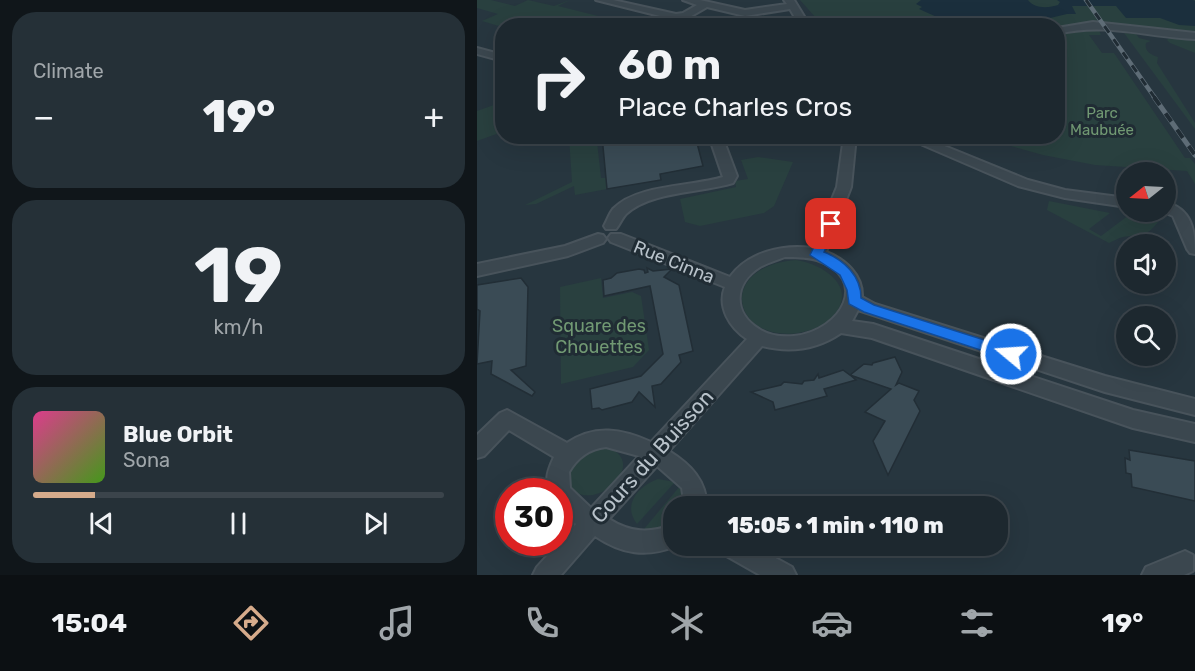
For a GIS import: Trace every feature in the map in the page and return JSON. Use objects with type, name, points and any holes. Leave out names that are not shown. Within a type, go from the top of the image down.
[{"type":"street","points":[[601,0],[676,17],[685,16],[705,4]]},
{"type":"street","points":[[688,0],[745,13],[791,3],[800,18]]},
{"type":"street","points":[[1065,29],[1081,26],[1120,26],[1195,36]]},
{"type":"street","points":[[477,51],[495,56]]},
{"type":"street","points":[[477,270],[568,251],[597,239],[606,242],[613,232],[618,211],[638,199],[728,180],[730,176],[718,144]]},
{"type":"street","points":[[817,255],[844,187],[849,144]]},
{"type":"street","points":[[927,144],[994,172],[1041,188],[1116,200]]},
{"type":"street","points":[[1176,212],[1179,213],[1195,249]]},
{"type":"street","name":"Rue Cinna","points":[[613,232],[721,281],[733,283]]},
{"type":"street","points":[[784,252],[817,255],[828,259],[846,272],[854,290],[852,309],[839,326],[826,335],[801,342],[775,342],[758,338],[744,330],[735,319],[730,307],[729,295],[733,283],[748,267],[768,256],[784,252]]},
{"type":"street","points":[[854,300],[869,308],[1113,387],[1195,407]]},
{"type":"street","points":[[839,326],[873,331],[1133,419],[1195,433]]},
{"type":"street","name":"Cours du Buisson","points":[[545,575],[758,338]]},
{"type":"street","points":[[477,449],[507,419],[569,455]]},
{"type":"street","points":[[663,541],[640,545],[623,540],[593,522],[560,493],[557,481],[560,468],[569,455],[580,445],[593,440],[606,438],[623,440],[654,454],[677,469],[691,483],[696,496]]},
{"type":"street","points":[[749,556],[784,575]]},
{"type":"street","points":[[1154,575],[1185,563]]},
{"type":"green space","points":[[477,0],[491,0],[515,6],[528,0],[554,6],[570,0],[558,6],[606,18],[495,18],[495,25],[482,21],[498,14],[477,8]]},
{"type":"green space","name":"Parc Maubuée","points":[[800,0],[1195,0],[1195,53],[1170,43],[1167,40],[1169,38],[1137,32],[1099,30],[1101,35],[1089,35],[1102,53],[1114,53],[1185,158],[1190,158],[1195,164],[1195,184],[1187,171],[1176,170],[1176,162],[1116,162],[1116,166],[1095,165],[994,144],[1065,144],[1065,18],[816,18]]},
{"type":"green space","points":[[1124,33],[1136,34],[1139,38],[1151,41],[1146,43],[1147,50],[1158,57],[1157,63],[1195,123],[1195,129]]},
{"type":"green space","points":[[495,105],[495,135],[477,141],[477,111]]},
{"type":"green space","points":[[569,144],[597,144],[601,178],[606,178],[607,189],[575,195],[574,186],[536,204],[525,205],[572,182]]},
{"type":"green space","points":[[758,157],[793,162],[774,206],[764,213],[700,226],[685,222],[680,199],[736,187],[735,181],[748,179],[741,160]]},
{"type":"green space","points":[[1049,201],[1110,213],[1089,229],[1101,236],[1120,222],[1158,222],[1146,233],[1116,234],[1116,240],[1109,243],[1047,210]]},
{"type":"green space","points":[[796,260],[819,267],[836,281],[841,290],[842,300],[838,310],[825,323],[803,332],[780,334],[761,328],[749,318],[743,304],[743,290],[752,276],[769,266]]},
{"type":"green space","name":"Square des Chouettes","points":[[601,278],[603,298],[632,292],[641,296],[649,350],[633,367],[561,384],[560,287]]},
{"type":"green space","points":[[603,446],[618,453],[623,463],[621,474],[614,484],[603,491],[590,495],[578,493],[573,488],[573,478],[569,478],[573,462],[582,455]]},
{"type":"green space","points":[[658,479],[675,482],[637,524],[631,510],[634,497],[644,486]]},
{"type":"green space","points":[[680,486],[684,496],[672,496]]},
{"type":"green space","points":[[663,506],[663,528],[644,529]]},
{"type":"water","points":[[921,0],[1028,0],[1034,5],[1046,7],[1058,5],[1060,2],[1057,0],[1193,0],[1195,1],[1195,26],[1179,25],[1160,18],[1126,18],[1116,6],[1072,6],[1076,14],[1050,18],[939,18],[919,9],[922,7],[916,4]]},
{"type":"building","points":[[603,144],[697,144],[703,166],[660,174],[661,180],[607,189]]},
{"type":"building","points":[[647,268],[653,271],[672,269],[664,277],[679,285],[693,351],[679,355],[681,362],[661,384],[652,386],[655,407],[639,392],[632,402],[602,410],[592,409],[590,389],[641,376],[663,354],[650,286],[604,296],[603,280],[617,273],[639,269],[644,270],[645,273],[648,272]]},
{"type":"building","points":[[521,278],[528,287],[526,366],[511,370],[535,392],[532,396],[491,374],[492,361],[477,364],[480,311],[477,309],[477,285]]},
{"type":"building","points":[[895,357],[902,372],[896,385],[899,383],[919,391],[914,400],[920,411],[888,475],[873,441],[885,421],[865,412],[891,389],[850,375],[864,364],[872,365]]},
{"type":"building","points":[[843,370],[856,380],[824,389],[827,396],[775,410],[773,402],[751,392],[781,385],[784,382],[802,384],[804,381],[814,380],[818,374],[819,378]]},
{"type":"building","points":[[1129,450],[1195,461],[1195,501],[1132,487],[1131,474],[1126,473],[1125,458],[1130,460]]},
{"type":"railway","points":[[1086,0],[1155,98]]},
{"type":"railway","points":[[1154,97],[1195,155]]},
{"type":"route","points":[[831,224],[817,255],[828,259],[846,272],[854,290],[854,300],[869,308],[1011,354]]}]
